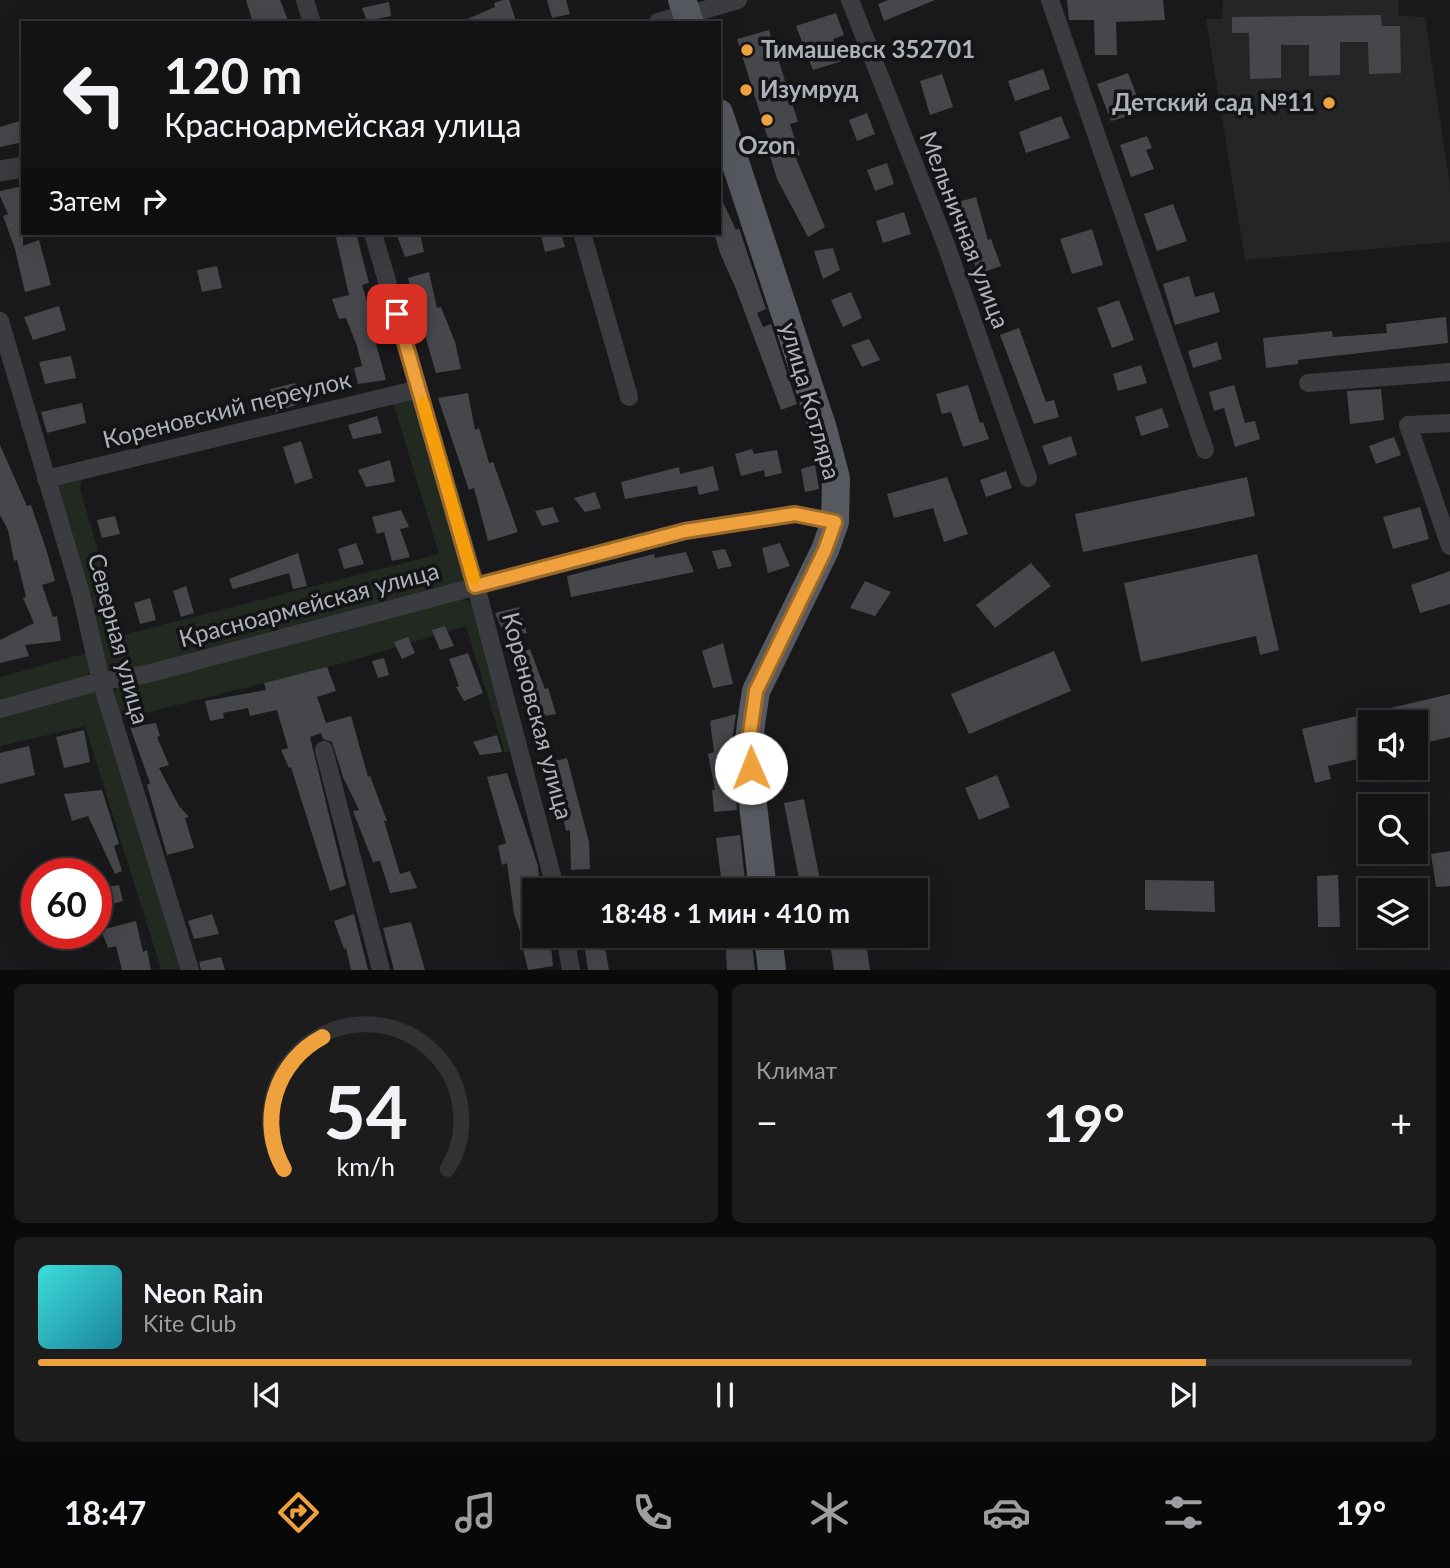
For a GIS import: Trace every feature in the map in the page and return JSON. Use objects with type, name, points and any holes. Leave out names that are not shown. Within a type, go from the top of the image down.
[{"type":"main road","name":"улица Котляра","points":[[721,119],[827,441],[836,478],[835,522],[825,550],[756,691],[749,740],[762,878]]},
{"type":"main road","points":[[769,948],[772,970]]},
{"type":"street","points":[[305,0],[311,21]]},
{"type":"street","points":[[664,21],[738,0]]},
{"type":"street","name":"Мельничная улица","points":[[849,0],[946,245],[1028,478]]},
{"type":"street","points":[[1050,0],[1205,450]]},
{"type":"street","points":[[0,171],[21,167]]},
{"type":"street","name":"Кореновская улица","points":[[374,235],[475,586],[553,878]]},
{"type":"street","points":[[583,235],[629,397]]},
{"type":"street","name":"Северная улица","points":[[0,321],[81,594],[101,681],[190,970]]},
{"type":"street","points":[[1308,383],[1450,372]]},
{"type":"street","name":"Кореновский переулок","points":[[46,479],[419,389]]},
{"type":"street","points":[[1450,423],[1408,425],[1450,546]]},
{"type":"street","name":"Красноармейская улица","points":[[0,709],[685,531],[795,514],[835,522]]},
{"type":"street","points":[[324,750],[381,970]]},
{"type":"street","points":[[567,948],[571,970]]},
{"type":"shaded area","name":"Детский сад №11","points":[[1223,0],[1398,0],[1399,16],[1425,17],[1450,187],[1450,242],[1245,260],[1206,19],[1222,19]]},
{"type":"shaded area","points":[[411,398],[415,402],[466,578],[464,583],[121,674],[107,669],[55,485],[82,477],[80,489],[123,635],[439,554],[393,402]]},
{"type":"shaded area","points":[[462,598],[472,603],[514,748],[505,753],[466,626],[347,662],[118,720],[114,693],[117,687]]},
{"type":"shaded area","points":[[90,652],[90,670],[86,678],[0,705],[0,677]]},
{"type":"shaded area","points":[[90,691],[97,694],[181,969],[161,969],[85,726],[0,746],[0,715]]},
{"type":"building","points":[[246,0],[280,0],[288,21],[252,21]]},
{"type":"building","points":[[509,0],[516,21],[463,21],[495,7],[494,3]]},
{"type":"building","points":[[547,0],[566,0],[570,14],[552,18]]},
{"type":"building","points":[[888,0],[935,0],[884,21],[878,4]]},
{"type":"building","points":[[1067,0],[1163,0],[1165,20],[1116,22],[1117,55],[1095,55],[1094,20],[1069,20]]},
{"type":"building","points":[[389,2],[391,16],[367,21],[362,8]]},
{"type":"building","points":[[836,13],[844,35],[833,39],[842,61],[813,70],[796,26]]},
{"type":"building","points":[[1381,15],[1382,26],[1400,26],[1401,73],[1369,74],[1368,42],[1340,42],[1340,75],[1309,76],[1309,45],[1281,45],[1281,78],[1250,79],[1249,33],[1232,33],[1232,17]]},
{"type":"building","points":[[769,30],[798,122],[790,124],[800,155],[795,156],[825,227],[808,237],[777,179],[766,143],[769,142],[737,39]]},
{"type":"building","points":[[1043,69],[1050,89],[1015,101],[1008,81]]},
{"type":"building","points":[[1128,73],[1143,112],[1111,121],[1097,84]]},
{"type":"building","points":[[942,74],[953,107],[930,115],[920,81]]},
{"type":"building","points":[[867,113],[875,134],[857,141],[849,120]]},
{"type":"building","points":[[1061,116],[1070,138],[1026,153],[1019,132]]},
{"type":"building","points":[[21,121],[21,142],[0,147],[0,127]]},
{"type":"building","points":[[1147,136],[1152,148],[1146,150],[1154,169],[1131,177],[1120,145]]},
{"type":"building","points":[[887,163],[894,184],[875,191],[867,170]]},
{"type":"building","points":[[21,186],[23,246],[39,240],[51,285],[25,292],[15,249],[3,216],[8,214],[0,191]]},
{"type":"building","points":[[976,197],[988,240],[991,239],[1001,266],[978,274],[954,203]]},
{"type":"building","points":[[721,198],[736,230],[739,228],[766,309],[757,313],[763,327],[771,324],[797,404],[781,410],[715,236],[721,235]]},
{"type":"building","points":[[1173,204],[1187,241],[1157,251],[1144,214]]},
{"type":"building","points":[[904,212],[911,234],[883,243],[876,221]]},
{"type":"building","points":[[1092,229],[1103,265],[1072,274],[1060,239]]},
{"type":"building","points":[[335,235],[357,235],[369,283],[362,285],[371,315],[368,315],[386,380],[358,384],[354,368],[362,366],[357,346],[346,318],[339,319],[332,299],[349,295]]},
{"type":"building","points":[[397,235],[420,235],[424,252],[405,257]]},
{"type":"building","points":[[562,235],[565,247],[545,252],[541,236]]},
{"type":"building","points":[[833,248],[840,270],[823,279],[814,251]]},
{"type":"building","points":[[217,266],[222,288],[202,292],[197,270]]},
{"type":"building","points":[[429,272],[437,308],[441,307],[455,342],[461,369],[436,373],[408,278]]},
{"type":"building","points":[[1189,276],[1195,297],[1214,292],[1220,312],[1175,325],[1163,284]]},
{"type":"building","points":[[851,292],[862,318],[843,327],[831,300]]},
{"type":"building","points":[[1119,300],[1134,340],[1112,348],[1097,308]]},
{"type":"building","points":[[59,306],[66,330],[33,340],[24,317]]},
{"type":"building","points":[[1446,317],[1448,343],[1298,360],[1298,364],[1266,368],[1263,338],[1332,331],[1333,337],[1387,333],[1386,324]]},
{"type":"building","points":[[1019,328],[1046,402],[1054,400],[1059,417],[1034,424],[1000,335]]},
{"type":"building","points":[[869,339],[880,360],[862,367],[851,345]]},
{"type":"building","points":[[1217,342],[1222,359],[1193,368],[1188,351]]},
{"type":"building","points":[[71,356],[76,378],[45,384],[39,362]]},
{"type":"building","points":[[1141,365],[1147,383],[1118,391],[1113,374]]},
{"type":"building","points":[[295,383],[301,403],[276,412],[270,389]]},
{"type":"building","points":[[968,385],[980,423],[983,422],[989,439],[963,447],[951,412],[942,414],[936,394]]},
{"type":"building","points":[[1234,385],[1245,423],[1255,421],[1260,439],[1235,447],[1224,408],[1214,411],[1209,392]]},
{"type":"building","points":[[1381,389],[1384,420],[1350,424],[1347,391]]},
{"type":"building","points":[[468,393],[475,430],[479,428],[489,463],[493,462],[518,532],[488,541],[474,488],[469,490],[438,398]]},
{"type":"building","points":[[82,403],[86,423],[47,433],[41,412]]},
{"type":"building","points":[[1162,408],[1169,427],[1141,436],[1135,417]]},
{"type":"building","points":[[377,416],[382,433],[353,439],[348,425]]},
{"type":"building","points":[[1071,436],[1077,455],[1049,465],[1042,446]]},
{"type":"building","points":[[1394,437],[1401,455],[1376,464],[1369,446]]},
{"type":"building","points":[[301,441],[313,478],[295,484],[283,447]]},
{"type":"building","points":[[0,445],[27,506],[31,505],[47,552],[55,581],[42,585],[53,617],[57,616],[61,641],[25,645],[29,656],[0,663],[0,640],[34,623],[23,598],[26,597],[17,560],[14,561],[8,530],[0,515]]},
{"type":"building","points":[[752,449],[754,454],[777,450],[782,473],[765,477],[764,470],[741,476],[735,454]]},
{"type":"building","points":[[390,460],[395,482],[366,487],[358,470]]},
{"type":"building","points":[[815,465],[819,489],[805,492],[801,469]]},
{"type":"building","points":[[713,466],[719,490],[699,495],[697,486],[625,499],[621,482],[679,467],[680,474]]},
{"type":"building","points":[[1006,471],[1012,488],[986,497],[980,480]]},
{"type":"building","points":[[947,477],[968,534],[944,542],[933,508],[894,518],[887,494]]},
{"type":"building","points":[[1247,477],[1255,516],[1083,552],[1075,514]]},
{"type":"building","points":[[595,492],[601,508],[585,512],[574,498]]},
{"type":"building","points":[[553,507],[559,522],[542,526],[535,511]]},
{"type":"building","points":[[1420,507],[1429,539],[1393,549],[1383,517]]},
{"type":"building","points":[[401,510],[409,527],[400,529],[410,557],[392,561],[384,532],[377,534],[372,517]]},
{"type":"building","points":[[115,516],[120,534],[102,538],[97,520]]},
{"type":"building","points":[[356,543],[364,564],[344,569],[338,549]]},
{"type":"building","points":[[780,543],[790,566],[768,573],[762,548]]},
{"type":"building","points":[[725,549],[732,566],[718,569],[712,551]]},
{"type":"building","points":[[686,552],[694,572],[571,597],[567,576],[654,554],[655,558]]},
{"type":"building","points":[[298,553],[307,586],[293,589],[289,573],[233,589],[229,579]]},
{"type":"building","points":[[1257,554],[1279,650],[1260,655],[1256,636],[1141,662],[1124,583]]},
{"type":"building","points":[[1031,563],[1051,586],[995,628],[976,605]]},
{"type":"building","points":[[1450,571],[1450,604],[1420,613],[1411,585]]},
{"type":"building","points":[[865,581],[891,592],[875,616],[850,608]]},
{"type":"building","points":[[186,586],[194,613],[181,617],[173,591]]},
{"type":"building","points":[[150,598],[156,620],[140,624],[134,603]]},
{"type":"building","points":[[519,607],[527,633],[505,636],[495,613]]},
{"type":"building","points":[[445,626],[454,646],[440,650],[432,630]]},
{"type":"building","points":[[408,637],[415,653],[402,659],[394,642]]},
{"type":"building","points":[[723,643],[733,684],[713,688],[702,651]]},
{"type":"building","points":[[530,649],[545,689],[548,688],[556,714],[531,718],[527,693],[514,655]]},
{"type":"building","points":[[1054,651],[1071,691],[969,734],[951,694]]},
{"type":"building","points":[[468,653],[483,693],[464,701],[456,687],[459,686],[449,659]]},
{"type":"building","points":[[384,658],[389,675],[378,678],[372,661]]},
{"type":"building","points":[[327,667],[336,691],[317,697],[326,723],[351,716],[368,777],[370,776],[387,821],[384,821],[400,874],[410,871],[417,888],[390,893],[380,861],[373,862],[353,811],[359,810],[343,777],[332,742],[323,739],[321,733],[310,737],[346,885],[330,891],[291,767],[289,768],[281,750],[288,748],[277,710],[250,716],[248,708],[223,713],[224,718],[210,721],[205,701],[266,690],[264,683]]},
{"type":"building","points":[[1450,694],[1450,737],[1428,742],[1428,710],[1382,710]]},
{"type":"building","points":[[736,714],[732,741],[737,810],[714,812],[712,790],[715,790],[708,754],[714,752],[710,721]]},
{"type":"building","points":[[1358,716],[1358,759],[1328,766],[1331,779],[1315,783],[1302,729]]},
{"type":"building","points":[[156,723],[160,736],[157,737],[169,765],[159,768],[179,806],[189,817],[185,818],[194,848],[167,855],[147,785],[150,783],[130,727]]},
{"type":"building","points":[[84,730],[90,762],[64,768],[56,737]]},
{"type":"building","points":[[497,735],[502,752],[480,755],[473,742]]},
{"type":"building","points":[[29,746],[35,775],[0,784],[0,753]]},
{"type":"building","points":[[567,758],[589,842],[590,869],[571,870],[570,830],[566,831],[559,798],[555,799],[547,763]]},
{"type":"building","points":[[507,773],[538,866],[539,878],[522,878],[522,937],[514,914],[507,863],[502,865],[498,846],[506,843],[487,777]]},
{"type":"building","points":[[997,775],[1010,807],[979,820],[965,788]]},
{"type":"building","points":[[102,790],[119,844],[114,846],[122,871],[115,874],[112,858],[108,858],[88,816],[72,821],[64,794]]},
{"type":"building","points":[[804,799],[820,878],[799,878],[784,803]]},
{"type":"building","points":[[740,835],[745,878],[717,878],[721,877],[716,838]]},
{"type":"building","points":[[1450,851],[1450,886],[1436,887],[1431,854]]},
{"type":"building","points":[[1338,875],[1340,927],[1318,927],[1317,876]]},
{"type":"building","points":[[1145,880],[1214,881],[1215,912],[1145,910]]},
{"type":"building","points":[[119,885],[123,901],[112,904],[112,886]]},
{"type":"building","points":[[212,914],[219,934],[194,939],[188,921]]},
{"type":"building","points":[[354,914],[368,970],[351,970],[346,948],[344,949],[334,921]]},
{"type":"building","points":[[136,921],[143,952],[147,950],[151,970],[122,970],[116,946],[112,947],[112,927]]},
{"type":"building","points":[[411,922],[425,970],[394,970],[383,928]]},
{"type":"building","points":[[551,948],[553,966],[528,970],[523,949]]},
{"type":"building","points":[[585,948],[605,948],[609,970],[588,970]]},
{"type":"building","points":[[726,948],[752,948],[755,970],[727,970]]},
{"type":"building","points":[[831,948],[867,948],[870,970],[834,970]]},
{"type":"building","points":[[221,957],[225,970],[201,970],[199,962]]},
{"type":"slow traffic","points":[[423,403],[474,579]]},
{"type":"place","name":"Тимашевск 352701","points":[[747,50]]},
{"type":"place","name":"Изумруд","points":[[746,90]]},
{"type":"place","name":"Детский сад №11","points":[[1329,103]]},
{"type":"place","name":"Ozon","points":[[767,120]]},
{"type":"route","points":[[397,314],[475,586],[685,531],[795,514],[835,522],[825,550],[781,635],[756,691],[749,740],[751,768]]}]
